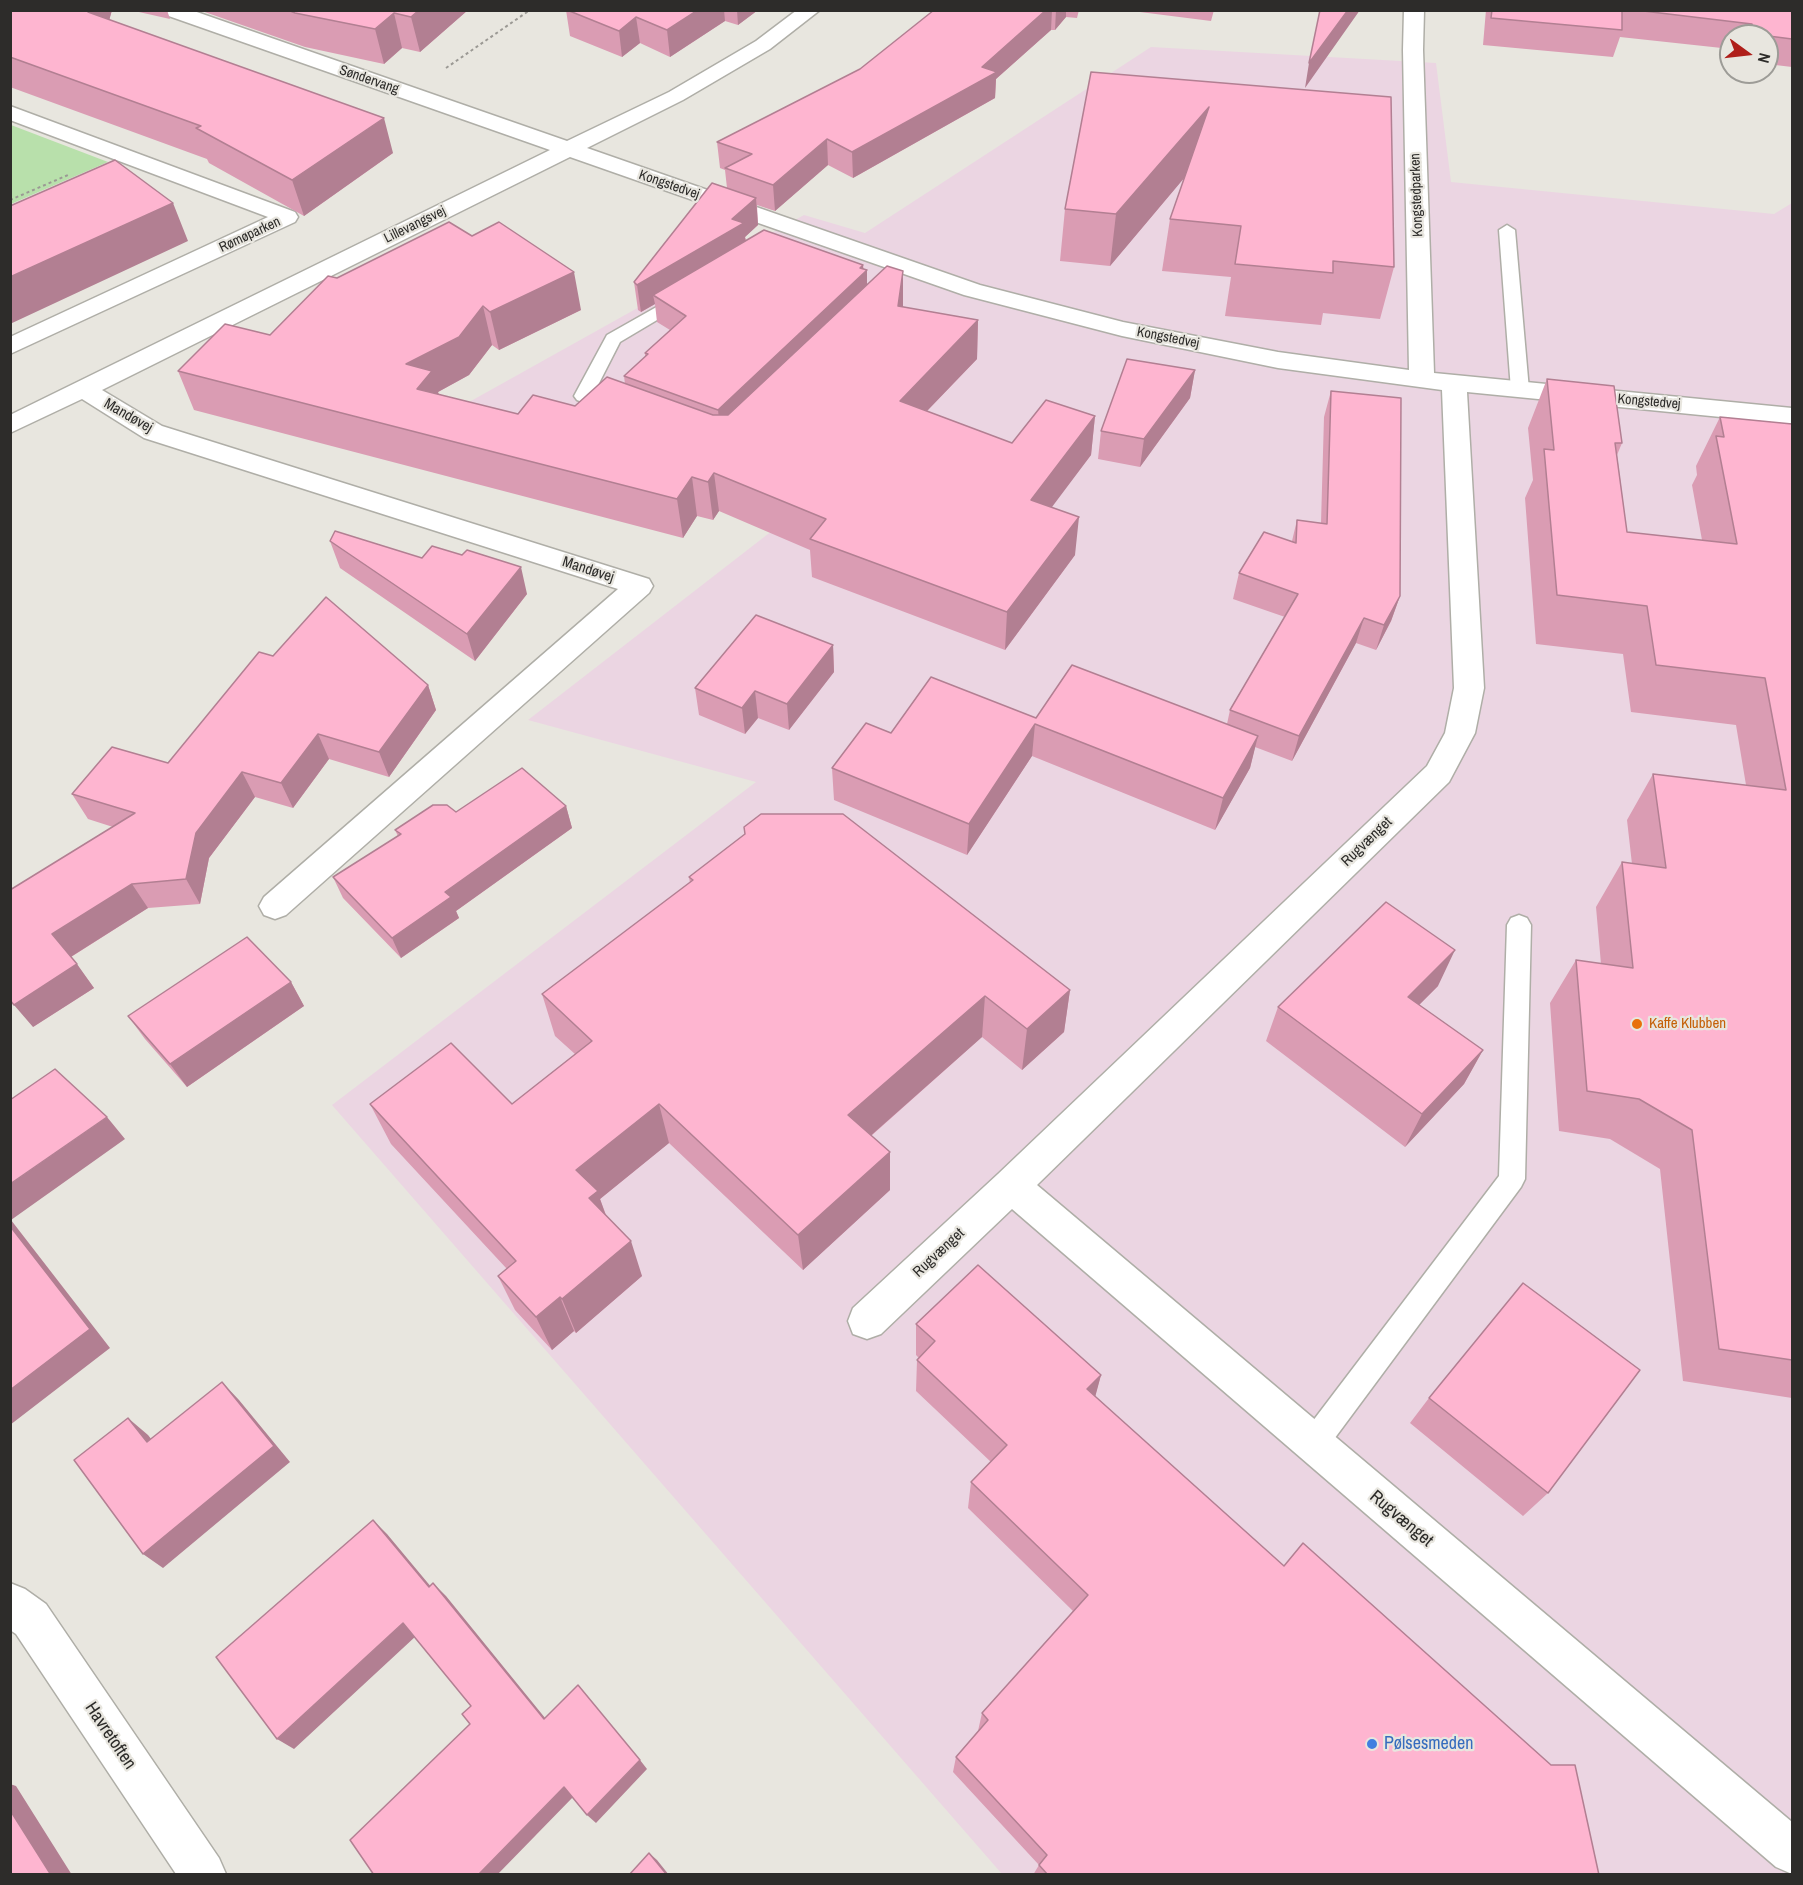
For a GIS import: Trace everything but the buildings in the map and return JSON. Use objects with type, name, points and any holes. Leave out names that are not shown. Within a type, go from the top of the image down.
[{"type":"street","name":"Søndervang","points":[[170,10],[567,150]]},
{"type":"street","name":"Lillevangsvej","points":[[10,424],[676,96],[763,45],[810,10]]},
{"type":"street","name":"Kongstedparken","points":[[1414,10],[1413,50],[1422,380]]},
{"type":"street","name":"Rømøparken","points":[[10,112],[287,218],[10,347]]},
{"type":"street","name":"Kongstedvej","points":[[567,150],[786,235],[902,277],[972,290],[1122,329],[1278,360],[1422,380],[1792,416]]},
{"type":"street","name":"Rugvænget","points":[[867,1321],[1011,1186],[1438,774],[1460,733],[1469,688],[1454,384]]},
{"type":"street","name":"Mandøvej","points":[[82,389],[153,432],[639,586],[275,906]]},
{"type":"street","name":"Rugvænget","points":[[1011,1186],[1792,1851]]},
{"type":"street","name":"Havretoften","points":[[10,1604],[31,1619],[203,1875]]},
{"type":"lane","points":[[1508,230],[1520,390]]},
{"type":"lane","points":[[627,412],[583,396],[613,339],[694,290]]},
{"type":"lane","points":[[1313,1444],[1512,1179],[1519,925]]},
{"type":"path","points":[[408,94],[530,10]]},
{"type":"path","points":[[10,200],[118,153]]},
{"type":"shaded area","points":[[1151,47],[1436,63],[1451,182],[1774,214],[1792,203],[1792,1874],[1002,1874],[332,1105],[756,782],[528,720],[808,503],[462,406],[804,215],[865,233]]},
{"type":"green space","points":[[11,125],[108,162],[11,204]]},
{"type":"place","name":"Kaffe Klubben","points":[[1637,1024]]},
{"type":"place","name":"Pølsesmeden","points":[[1372,1744]]}]
